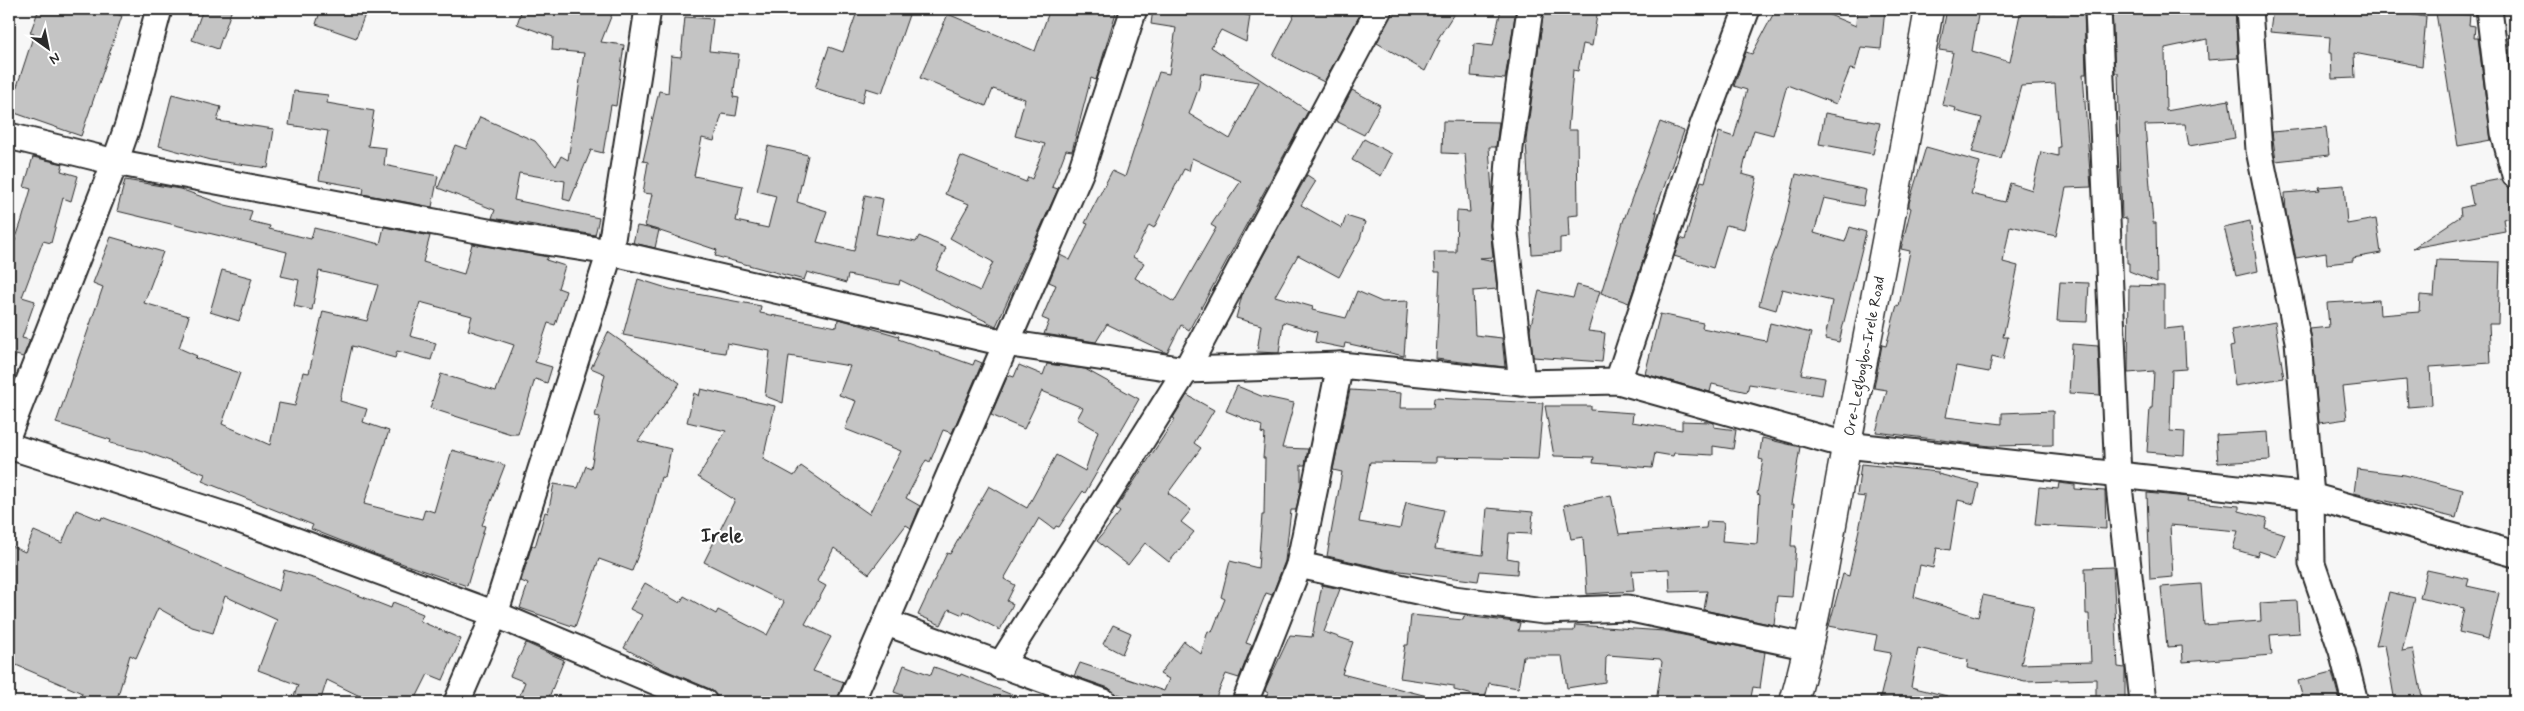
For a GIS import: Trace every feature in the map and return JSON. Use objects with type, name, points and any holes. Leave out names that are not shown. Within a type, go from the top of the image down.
[{"type":"main road","name":"Ore-Legbogbo-Irele Road","points":[[1794,702],[1810,647],[1846,445],[1907,140],[1929,9]]},
{"type":"street","points":[[9,432],[115,162],[128,125],[159,9]]},
{"type":"street","points":[[458,702],[495,614],[610,252],[648,9]]},
{"type":"street","points":[[852,702],[1005,343],[1081,171],[1134,9]]},
{"type":"street","points":[[1000,666],[1186,370],[1379,9]]},
{"type":"street","points":[[1522,383],[1504,225],[1510,148],[1530,9]]},
{"type":"street","points":[[1618,381],[1703,125],[1746,9]]},
{"type":"street","points":[[2098,9],[2118,477],[2143,702]]},
{"type":"street","points":[[2249,9],[2259,150],[2298,341],[2311,496],[2312,564],[2342,651],[2355,702]]},
{"type":"street","points":[[2489,9],[2504,133],[2515,175]]},
{"type":"street","points":[[9,136],[115,162],[520,238],[610,252],[1005,343],[1186,370],[1340,365],[1522,383],[1618,381],[1846,445],[2118,477],[2311,496],[2515,554]]},
{"type":"street","points":[[1245,702],[1299,565],[1340,365]]},
{"type":"street","points":[[9,446],[236,518],[495,614],[704,702]]},
{"type":"street","points":[[1299,565],[1454,599],[1544,611],[1627,608],[1810,647]]},
{"type":"street","points":[[887,623],[1000,666],[1104,702]]},
{"type":"building","points":[[39,9],[101,9],[122,16],[81,136],[9,111],[34,34],[30,33]]},
{"type":"building","points":[[203,9],[232,9],[218,49],[192,40]]},
{"type":"building","points":[[321,9],[367,9],[356,38],[316,24]]},
{"type":"building","points":[[522,9],[614,9],[601,42],[624,45],[616,106],[611,105],[603,153],[591,150],[570,201],[563,199],[565,181],[519,173],[514,200],[599,218],[595,235],[492,218],[495,210],[438,188],[455,145],[466,149],[480,117],[535,141],[556,166],[561,156],[568,160],[584,53],[552,50],[553,37],[517,24]]},
{"type":"building","points":[[858,9],[911,9],[882,93],[866,88],[862,103],[815,88],[829,47],[843,52]]},
{"type":"building","points":[[1050,9],[1117,9],[1096,80],[1091,78],[1072,151],[1066,150],[1052,187],[1058,189],[996,326],[900,280],[899,285],[848,275],[846,283],[807,272],[804,280],[715,256],[717,250],[645,226],[652,194],[643,193],[648,162],[643,161],[659,91],[668,93],[671,56],[681,57],[685,17],[713,19],[709,51],[739,54],[733,97],[739,98],[736,116],[722,114],[714,141],[702,138],[694,176],[743,186],[736,221],[768,228],[776,196],[757,191],[768,146],[808,155],[797,202],[827,211],[817,242],[854,251],[865,195],[883,199],[876,234],[916,242],[919,236],[946,248],[936,270],[980,291],[993,262],[950,238],[969,204],[945,194],[961,156],[1026,182],[1028,177],[1032,179],[1045,144],[1015,136],[1025,99],[993,89],[986,106],[920,78],[948,14],[1035,51]]},
{"type":"building","points":[[1153,9],[1223,9],[1250,16],[1246,42],[1221,30],[1211,47],[1308,111],[1189,330],[1181,325],[1167,353],[1107,324],[1096,342],[1044,334],[1049,321],[1042,318],[1056,285],[1049,282],[1060,255],[1070,260],[1088,224],[1085,223],[1112,171],[1125,177],[1159,72],[1169,74],[1176,28],[1151,24]],"holes":[[[1201,73],[1259,82],[1230,139],[1189,114],[1199,87]],[[1192,158],[1241,181],[1211,225],[1216,228],[1174,302],[1135,278],[1144,263],[1133,257],[1149,225],[1154,228],[1184,169],[1189,171]]]},
{"type":"building","points":[[1297,9],[1363,9],[1324,82],[1273,56]]},
{"type":"building","points":[[1393,9],[1457,9],[1437,40],[1440,40],[1425,71],[1377,43]]},
{"type":"building","points":[[1501,9],[1516,9],[1505,79],[1471,76],[1474,44],[1493,46]]},
{"type":"building","points":[[1544,9],[1598,9],[1592,46],[1583,44],[1578,71],[1573,70],[1568,130],[1577,130],[1578,215],[1568,216],[1569,237],[1560,238],[1560,252],[1532,254],[1526,140]]},
{"type":"building","points":[[1776,9],[1815,9],[1856,26],[1857,9],[1885,9],[1881,49],[1861,47],[1855,70],[1850,69],[1836,104],[1787,85],[1773,135],[1754,130],[1747,152],[1742,174],[1757,178],[1744,229],[1726,225],[1713,268],[1674,256],[1681,238],[1685,240],[1701,181],[1705,182],[1719,132],[1734,137],[1747,90],[1734,86],[1746,52],[1752,54]]},
{"type":"building","points":[[1947,9],[1979,9],[1972,51],[2010,62],[2021,9],[2055,12],[2055,9],[2084,9],[2086,74],[2083,74],[2091,187],[2066,188],[2056,236],[2010,226],[2003,262],[2018,266],[2003,337],[2008,337],[2003,360],[1992,357],[1989,372],[1956,366],[1946,417],[2002,424],[2002,413],[2053,411],[2053,445],[1990,446],[1876,432],[1887,390],[1874,388],[1882,345],[1886,346],[1897,305],[1899,306],[1910,251],[1901,249],[1911,208],[1909,203],[1926,147],[1980,162],[1971,194],[2005,202],[2010,183],[2032,190],[2041,152],[2058,156],[2058,147],[2060,147],[2055,84],[2021,86],[2001,159],[1972,152],[1982,118],[1955,111],[1956,108],[1942,105],[1953,52],[1939,50]]},
{"type":"building","points":[[2112,9],[2235,9],[2238,58],[2208,60],[2207,39],[2165,48],[2166,111],[2229,100],[2235,138],[2189,146],[2185,124],[2145,125],[2153,223],[2156,223],[2157,282],[2129,271],[2129,263],[2127,263],[2127,218],[2122,219],[2118,73],[2115,73]]},
{"type":"building","points":[[2273,9],[2380,9],[2426,17],[2422,66],[2354,53],[2355,78],[2332,79],[2331,53],[2329,53],[2330,37],[2270,32]]},
{"type":"building","points":[[2436,13],[2470,15],[2469,25],[2475,26],[2474,38],[2478,38],[2491,140],[2458,146]]},
{"type":"building","points":[[2515,37],[2515,106],[2507,38]]},
{"type":"building","points":[[1352,90],[1380,105],[1364,135],[1336,121]]},
{"type":"building","points":[[294,91],[328,95],[327,103],[374,111],[368,146],[386,148],[384,165],[438,176],[432,207],[363,194],[364,188],[319,180],[328,131],[289,125]]},
{"type":"building","points":[[172,94],[221,107],[217,121],[274,129],[268,168],[210,160],[159,146]]},
{"type":"building","points":[[1825,113],[1880,123],[1873,154],[1819,144]]},
{"type":"building","points":[[1443,121],[1499,122],[1496,147],[1489,147],[1492,192],[1490,226],[1493,257],[1480,258],[1494,261],[1497,289],[1473,291],[1475,335],[1502,338],[1505,367],[1436,359],[1440,272],[1435,272],[1434,252],[1456,252],[1457,211],[1470,212],[1465,154],[1442,153]]},
{"type":"building","points":[[1660,122],[1684,131],[1655,212],[1657,212],[1653,230],[1629,303],[1601,293],[1623,222]]},
{"type":"building","points":[[2326,127],[2329,155],[2276,161],[2272,132]]},
{"type":"building","points":[[1364,139],[1392,154],[1381,176],[1352,160]]},
{"type":"building","points":[[33,157],[63,164],[61,171],[78,176],[71,201],[63,198],[51,243],[43,241],[22,297],[35,301],[22,338],[30,340],[23,357],[16,355],[12,368],[9,368],[9,239],[15,241],[22,220],[31,189],[24,187]]},
{"type":"building","points":[[1796,174],[1866,190],[1863,206],[1824,198],[1814,233],[1845,242],[1850,227],[1866,232],[1839,342],[1825,339],[1832,301],[1782,289],[1776,310],[1759,305],[1770,264],[1784,225]]},
{"type":"building","points":[[1307,175],[1316,181],[1301,205],[1342,228],[1346,216],[1365,222],[1360,239],[1339,277],[1298,255],[1275,296],[1313,307],[1312,310],[1346,318],[1357,291],[1382,302],[1408,301],[1404,356],[1345,343],[1344,348],[1315,342],[1317,332],[1283,322],[1279,353],[1257,352],[1261,325],[1236,318],[1242,295]]},
{"type":"building","points":[[2501,179],[2505,185],[2515,189],[2515,201],[2509,202],[2512,217],[2503,219],[2505,231],[2413,248],[2461,216],[2460,208],[2473,205],[2469,185]]},
{"type":"building","points":[[125,180],[180,189],[225,205],[252,211],[249,221],[270,226],[269,229],[311,239],[314,228],[380,244],[384,227],[430,236],[423,262],[464,274],[472,244],[548,257],[546,260],[565,266],[558,288],[566,291],[555,325],[548,323],[535,362],[552,367],[547,383],[535,379],[518,434],[511,434],[430,408],[441,374],[496,391],[514,345],[468,330],[472,316],[420,302],[410,336],[436,343],[431,360],[397,351],[395,358],[352,346],[340,401],[367,409],[363,422],[389,431],[364,504],[422,519],[425,509],[434,512],[452,450],[505,465],[482,525],[485,526],[467,586],[372,553],[311,529],[313,525],[202,481],[205,474],[143,451],[110,443],[111,440],[56,423],[103,287],[93,283],[111,237],[163,252],[144,303],[189,316],[179,348],[197,356],[195,358],[240,373],[222,424],[270,445],[279,403],[295,406],[303,372],[309,373],[323,311],[367,321],[378,285],[319,271],[312,310],[294,306],[299,280],[281,276],[287,252],[117,211]]},
{"type":"building","points":[[2344,185],[2347,224],[2376,219],[2381,253],[2353,258],[2353,261],[2327,264],[2326,253],[2296,258],[2286,213],[2285,193],[2320,190],[2319,187]]},
{"type":"building","points":[[2250,221],[2258,271],[2236,276],[2224,227]]},
{"type":"building","points":[[637,226],[659,230],[655,248],[633,243]]},
{"type":"building","points":[[2437,260],[2500,262],[2498,324],[2489,324],[2491,363],[2430,367],[2432,405],[2408,407],[2406,380],[2343,387],[2347,419],[2319,423],[2310,329],[2329,327],[2327,303],[2379,300],[2380,315],[2419,312],[2420,295],[2434,296]]},
{"type":"building","points":[[222,270],[252,278],[239,321],[210,312]]},
{"type":"building","points":[[638,279],[670,289],[761,306],[760,313],[837,327],[838,319],[899,336],[898,339],[973,365],[975,360],[982,363],[952,433],[943,430],[930,462],[926,460],[906,498],[920,506],[911,528],[906,525],[869,574],[834,548],[817,581],[826,586],[805,624],[831,637],[813,671],[844,682],[836,702],[729,702],[717,696],[710,689],[663,669],[624,648],[642,615],[630,609],[645,583],[680,603],[684,596],[716,614],[718,610],[767,635],[784,602],[704,562],[735,500],[698,477],[726,431],[687,422],[694,393],[699,396],[701,389],[775,406],[763,459],[794,476],[801,466],[869,514],[901,451],[845,429],[856,401],[839,395],[850,366],[789,356],[783,403],[765,396],[770,351],[727,343],[725,353],[623,335]]},
{"type":"building","points":[[2060,282],[2089,283],[2087,322],[2057,321]]},
{"type":"building","points":[[1577,285],[1600,291],[1588,331],[1605,333],[1602,362],[1533,357],[1530,329],[1539,291],[1573,298]]},
{"type":"building","points":[[2129,285],[2164,286],[2164,329],[2184,327],[2186,369],[2172,370],[2170,431],[2185,432],[2184,455],[2147,452],[2154,371],[2128,373]]},
{"type":"building","points":[[1660,314],[1703,323],[1702,328],[1766,341],[1770,323],[1811,333],[1801,374],[1825,378],[1822,395],[1749,384],[1747,392],[1712,384],[1710,392],[1645,374]]},
{"type":"building","points":[[2275,322],[2284,378],[2235,386],[2230,347],[2234,346],[2231,330]]},
{"type":"building","points":[[608,332],[680,383],[638,441],[671,449],[665,478],[661,477],[647,531],[632,571],[599,559],[575,627],[520,608],[528,584],[521,581],[532,545],[535,547],[545,512],[548,513],[554,484],[578,488],[586,466],[591,468],[600,417],[595,416],[605,374],[591,368]]},
{"type":"building","points":[[2072,344],[2098,346],[2100,395],[2069,393]]},
{"type":"building","points":[[1047,364],[1085,369],[1139,399],[1085,493],[1083,491],[1059,527],[1056,526],[1054,529],[1039,518],[1004,579],[1015,585],[1007,601],[1013,604],[1000,630],[964,611],[963,615],[949,609],[941,625],[918,615],[947,553],[950,554],[989,486],[1027,508],[1056,455],[1085,471],[1098,431],[1077,419],[1083,408],[1042,391],[1024,429],[991,415],[1008,375],[1014,377],[1019,365],[1043,375]]},
{"type":"building","points":[[1237,386],[1261,396],[1294,403],[1282,448],[1308,449],[1305,465],[1301,465],[1301,485],[1296,510],[1291,510],[1285,561],[1272,595],[1266,593],[1246,643],[1252,645],[1239,678],[1226,674],[1214,702],[1141,702],[1118,694],[1117,697],[1109,688],[1074,676],[1080,663],[1164,691],[1169,679],[1160,674],[1184,641],[1201,654],[1208,631],[1212,632],[1225,599],[1221,597],[1230,561],[1258,568],[1262,515],[1264,515],[1265,458],[1263,458],[1265,434],[1261,433],[1262,426],[1226,411]]},
{"type":"building","points":[[1350,390],[1401,393],[1400,408],[1433,408],[1434,398],[1543,403],[1538,459],[1436,457],[1436,463],[1370,462],[1359,522],[1400,529],[1406,502],[1444,510],[1435,549],[1483,555],[1487,508],[1533,512],[1531,534],[1509,533],[1507,558],[1518,560],[1517,574],[1480,571],[1478,581],[1385,569],[1327,556],[1342,472],[1333,470]]},
{"type":"building","points":[[1187,395],[1214,410],[1194,443],[1201,448],[1168,493],[1191,510],[1181,522],[1194,532],[1169,562],[1145,543],[1128,565],[1097,541],[1120,512],[1116,509],[1175,419],[1173,418]]},
{"type":"building","points":[[1545,406],[1591,406],[1591,410],[1633,413],[1632,422],[1682,430],[1682,421],[1711,422],[1714,423],[1714,427],[1736,430],[1733,449],[1713,446],[1713,455],[1674,453],[1673,456],[1655,453],[1652,468],[1593,463],[1594,457],[1554,456]]},
{"type":"building","points":[[2268,432],[2270,460],[2218,463],[2216,435]]},
{"type":"building","points":[[1762,438],[1800,447],[1791,504],[1794,504],[1791,546],[1796,546],[1792,597],[1777,596],[1774,625],[1704,610],[1707,591],[1670,592],[1669,569],[1632,571],[1634,591],[1587,594],[1583,537],[1571,539],[1564,505],[1611,495],[1619,534],[1706,528],[1707,521],[1724,522],[1722,541],[1757,544],[1760,495],[1757,494],[1763,460],[1759,459]]},
{"type":"building","points":[[1861,464],[1938,472],[1938,474],[1979,484],[1974,504],[1958,500],[1950,550],[1937,548],[1933,568],[1920,565],[1914,597],[1978,617],[1983,595],[2034,606],[2021,664],[2091,662],[2089,614],[2086,614],[2085,568],[2113,567],[2118,667],[2125,668],[2125,702],[2096,702],[2096,679],[2025,681],[1967,668],[1968,660],[1918,648],[1911,687],[1947,696],[1946,702],[1902,702],[1880,698],[1891,653],[1874,650],[1877,635],[1829,626],[1843,574],[1849,576],[1866,497],[1857,496]]},
{"type":"building","points":[[2357,469],[2405,475],[2463,490],[2456,518],[2354,493]]},
{"type":"building","points":[[2059,483],[2075,485],[2075,489],[2105,491],[2106,529],[2035,525],[2039,487],[2058,489]]},
{"type":"building","points":[[2147,493],[2188,497],[2187,501],[2239,506],[2239,511],[2267,518],[2265,528],[2285,534],[2276,557],[2259,551],[2257,556],[2233,549],[2238,531],[2170,525],[2173,577],[2150,579]]},
{"type":"building","points":[[76,510],[101,520],[102,517],[148,535],[279,591],[284,570],[317,579],[391,608],[393,602],[423,614],[420,621],[461,639],[443,680],[428,674],[414,702],[372,702],[327,680],[320,702],[292,702],[298,685],[258,670],[277,620],[225,596],[213,633],[192,627],[158,608],[136,658],[130,655],[116,702],[80,702],[82,693],[9,662],[9,545],[25,552],[34,531],[62,543]]},
{"type":"building","points":[[2427,570],[2469,579],[2467,586],[2499,593],[2488,639],[2459,632],[2464,608],[2420,598]]},
{"type":"building","points":[[2201,584],[2204,625],[2261,621],[2260,603],[2297,601],[2299,633],[2270,635],[2272,655],[2183,662],[2182,646],[2167,647],[2161,587]]},
{"type":"building","points":[[1322,585],[1340,589],[1324,632],[1353,642],[1342,674],[1427,696],[1427,702],[1264,702],[1268,693],[1265,691],[1266,687],[1290,635],[1312,637]]},
{"type":"building","points":[[2389,592],[2415,598],[2402,651],[2413,649],[2423,702],[2395,702],[2385,645],[2376,646]]},
{"type":"building","points":[[1411,615],[1463,620],[1464,616],[1515,622],[1520,623],[1518,631],[1574,631],[1575,625],[1664,631],[1765,652],[1760,688],[1753,687],[1750,702],[1656,702],[1662,662],[1660,659],[1608,655],[1606,657],[1605,682],[1567,688],[1562,656],[1523,656],[1518,688],[1489,683],[1485,698],[1454,690],[1454,686],[1400,678],[1405,645],[1408,645]]},
{"type":"building","points":[[1113,625],[1131,633],[1122,654],[1103,644]]},
{"type":"building","points":[[526,643],[564,660],[547,702],[517,702],[525,682],[510,676]]},
{"type":"building","points":[[904,665],[931,675],[934,667],[960,676],[961,674],[1029,702],[921,702],[894,692]]},
{"type":"building","points":[[2332,672],[2340,702],[2304,702],[2298,681]]},
{"type":"district","name":"Irele","points":[[722,535]]}]
